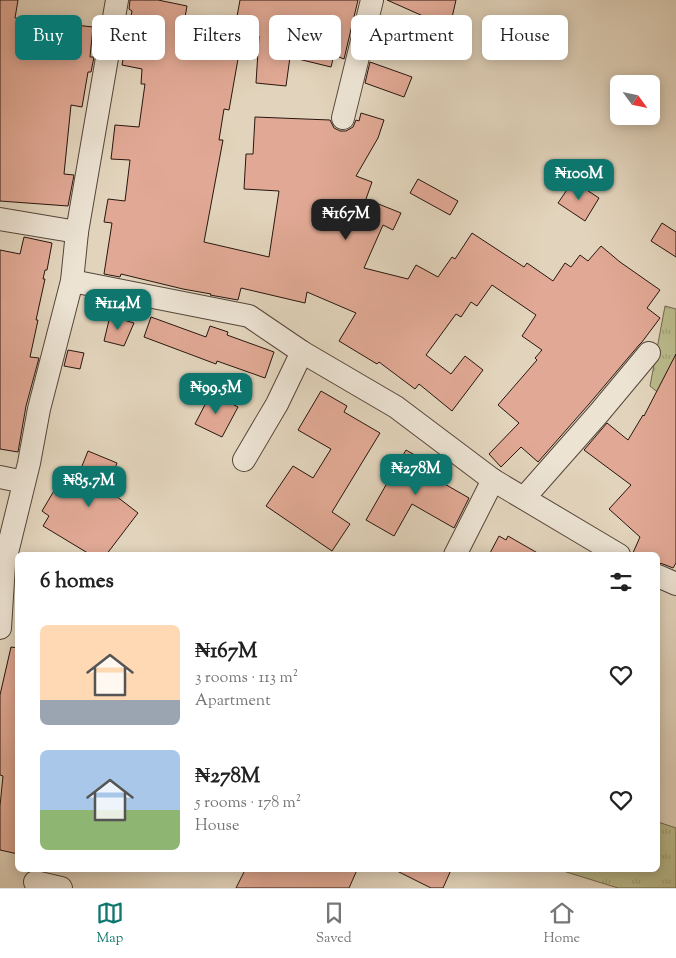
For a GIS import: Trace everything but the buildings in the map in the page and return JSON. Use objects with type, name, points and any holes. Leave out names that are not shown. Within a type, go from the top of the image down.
[{"type":"street","points":[[0,628],[4,565],[39,409],[72,282],[77,232],[117,0]]},
{"type":"street","points":[[343,118],[372,0]]},
{"type":"street","points":[[0,219],[77,232]]},
{"type":"street","points":[[72,282],[249,316],[302,352],[396,407],[493,480],[613,552]]},
{"type":"street","points":[[244,460],[277,404],[302,352]]},
{"type":"street","points":[[524,498],[649,353]]},
{"type":"street","points":[[0,477],[24,482]]},
{"type":"street","points":[[457,552],[493,480]]},
{"type":"street","points":[[660,577],[676,584]]},
{"type":"street","points":[[35,882],[61,888]]},
{"type":"green space","points":[[665,306],[676,309],[676,404],[667,400],[650,386]]},
{"type":"green space","points":[[660,823],[676,828],[676,888],[618,888],[566,872],[660,872]]}]
